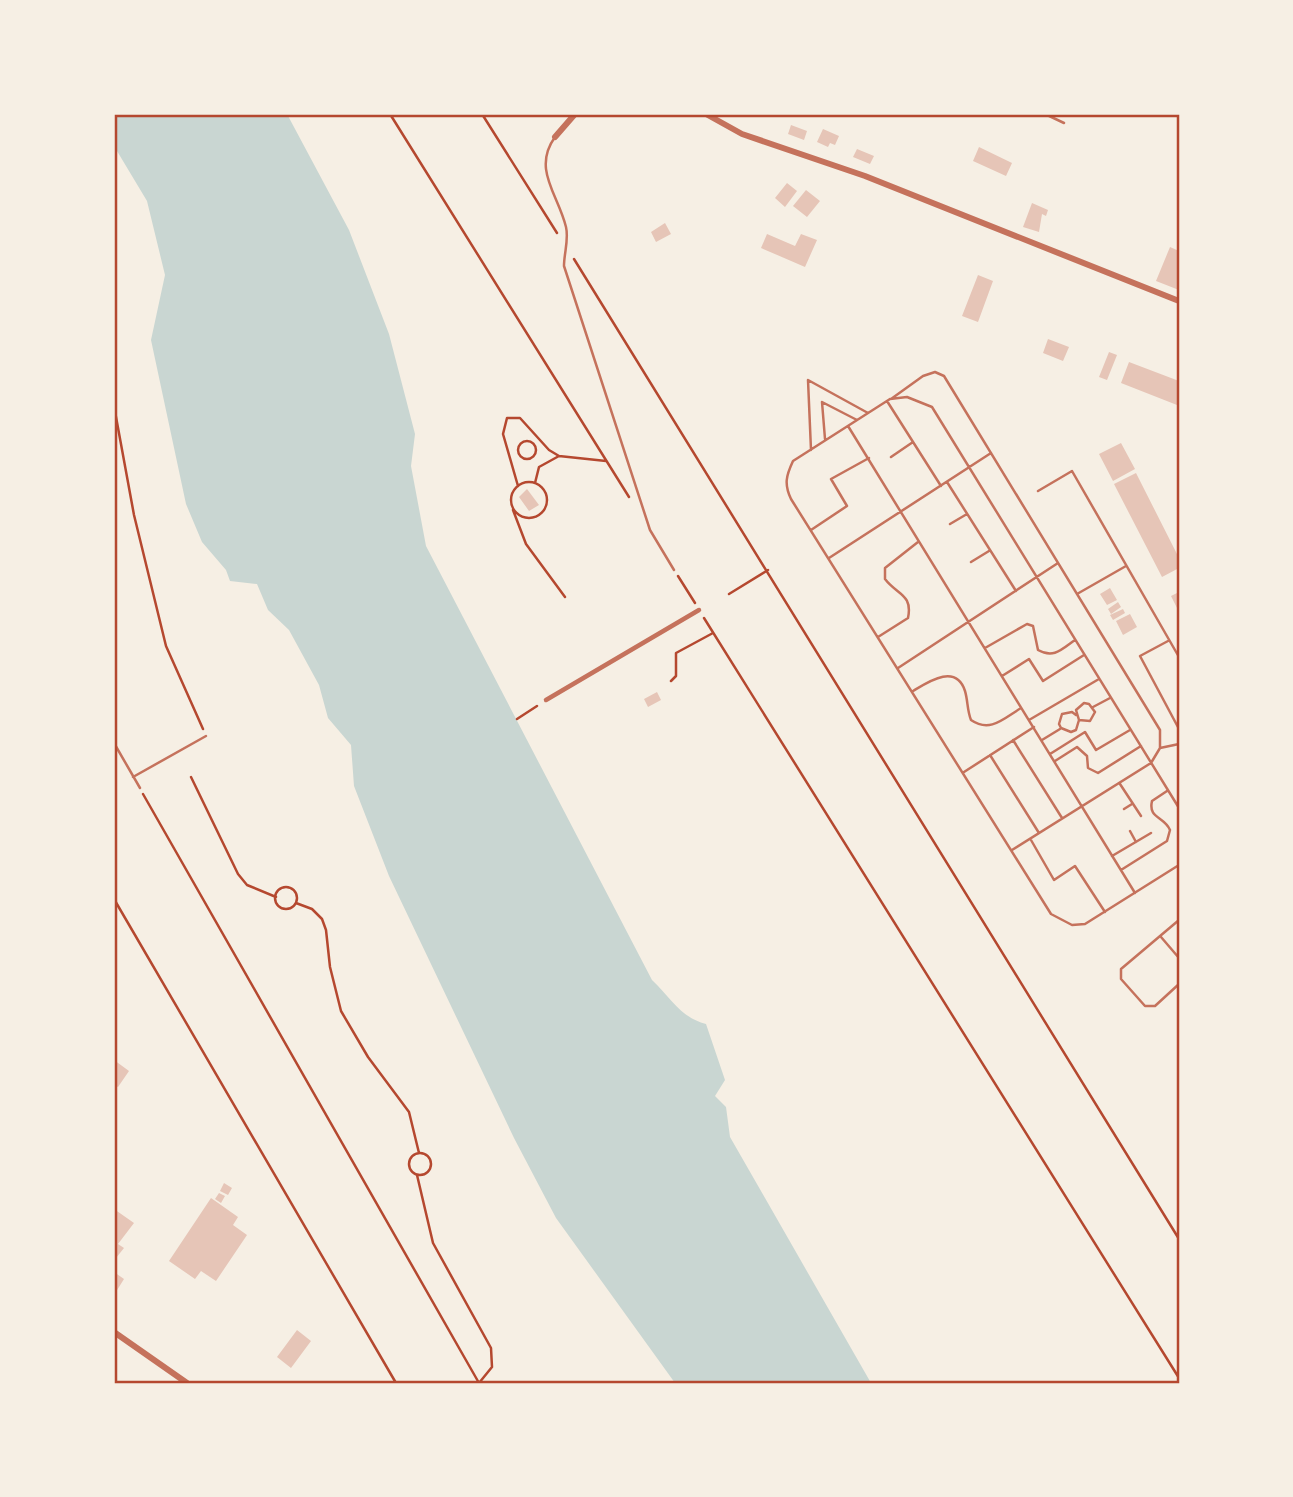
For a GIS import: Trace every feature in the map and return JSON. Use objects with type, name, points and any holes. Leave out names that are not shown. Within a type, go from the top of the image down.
[{"type":"street","points":[[555,137],[575,114]]},
{"type":"street","points":[[706,114],[742,134],[864,176],[1179,301]]},
{"type":"street","points":[[546,700],[699,610]]},
{"type":"street","points":[[114,1332],[187,1383]]},
{"type":"lane","points":[[1045,114],[1064,122]]},
{"type":"lane","points":[[555,137],[548,148],[544,163],[566,228],[564,266],[650,530],[674,570]]},
{"type":"lane","points":[[1012,850],[1151,763],[1160,748],[1160,730],[944,376],[935,372],[923,376],[793,461],[786,475],[786,488],[1051,914],[1072,925],[1085,924],[1179,865]]},
{"type":"lane","points":[[811,450],[808,380],[868,413]]},
{"type":"lane","points":[[889,400],[907,397],[932,407],[1179,808]]},
{"type":"lane","points":[[889,400],[941,486]]},
{"type":"lane","points":[[825,440],[822,402],[857,420]]},
{"type":"lane","points":[[848,426],[1135,893]]},
{"type":"lane","points":[[891,457],[913,442]]},
{"type":"lane","points":[[828,558],[991,453]]},
{"type":"lane","points":[[811,530],[847,506],[831,479],[869,458]]},
{"type":"lane","points":[[1038,491],[1072,471],[1179,657]]},
{"type":"lane","points":[[947,482],[1016,591]]},
{"type":"lane","points":[[950,524],[967,514]]},
{"type":"lane","points":[[878,637],[908,618],[911,608],[908,598],[886,579],[885,568],[920,542]]},
{"type":"lane","points":[[971,562],[990,551]]},
{"type":"lane","points":[[898,668],[1058,563]]},
{"type":"lane","points":[[1077,594],[1126,565]]},
{"type":"lane","points":[[985,648],[1027,624],[1033,626],[1038,650],[1046,654],[1054,654],[1075,640]]},
{"type":"lane","points":[[1169,640],[1139,656],[1179,729]]},
{"type":"lane","points":[[1002,676],[1029,659],[1043,681],[1084,655]]},
{"type":"lane","points":[[913,691],[936,677],[950,676],[959,681],[965,692],[971,720],[980,726],[992,726],[1022,708]]},
{"type":"lane","points":[[1030,720],[1099,678]]},
{"type":"lane","points":[[1094,707],[1111,698]]},
{"type":"lane","points":[[1076,715],[1079,705],[1089,704],[1094,707]]},
{"type":"lane","points":[[1079,720],[1090,721],[1095,712],[1094,707]]},
{"type":"lane","points":[[1072,712],[1076,715],[1079,720],[1076,730],[1071,732],[1061,728],[1059,724],[1062,714],[1072,712]]},
{"type":"lane","points":[[964,772],[1034,727]]},
{"type":"lane","points":[[1042,740],[1061,728]]},
{"type":"lane","points":[[1050,754],[1085,732],[1096,750],[1131,730]]},
{"type":"lane","points":[[134,778],[206,736]]},
{"type":"lane","points":[[1013,740],[1062,818]]},
{"type":"lane","points":[[114,743],[140,789]]},
{"type":"lane","points":[[1160,748],[1179,744]]},
{"type":"lane","points":[[1055,761],[1077,747],[1087,756],[1088,768],[1098,773],[1141,746]]},
{"type":"lane","points":[[990,755],[1039,833]]},
{"type":"lane","points":[[1119,783],[1140,816]]},
{"type":"lane","points":[[1121,870],[1167,841],[1170,830],[1168,824],[1153,816],[1150,808],[1152,801],[1168,791]]},
{"type":"lane","points":[[1124,809],[1132,804]]},
{"type":"lane","points":[[1130,831],[1136,842]]},
{"type":"lane","points":[[1112,856],[1151,833]]},
{"type":"lane","points":[[1030,839],[1055,880],[1075,866],[1105,912]]},
{"type":"lane","points":[[1179,920],[1121,968],[1121,979],[1144,1006],[1155,1006],[1179,984]]},
{"type":"lane","points":[[1161,937],[1179,958]]},
{"type":"path","points":[[390,114],[635,507]]},
{"type":"path","points":[[482,114],[768,570],[1179,1239]]},
{"type":"path","points":[[114,407],[134,515],[166,646],[206,736]]},
{"type":"path","points":[[518,486],[503,434],[506,418],[520,418],[559,456]]},
{"type":"path","points":[[533,443],[537,436]]},
{"type":"path","points":[[519,454],[521,443],[533,443]]},
{"type":"path","points":[[509,453],[525,458],[532,457],[536,449],[533,443]]},
{"type":"path","points":[[535,483],[539,467],[559,456],[606,461]]},
{"type":"path","points":[[535,483],[518,486],[512,495],[512,507],[526,544],[565,597]]},
{"type":"path","points":[[512,507],[526,518],[542,512],[546,496],[535,483]]},
{"type":"path","points":[[674,570],[1179,1378]]},
{"type":"path","points":[[729,594],[768,570]]},
{"type":"path","points":[[671,681],[676,676],[676,653],[713,633]]},
{"type":"path","points":[[517,719],[546,700]]},
{"type":"path","points":[[191,777],[238,874],[247,885],[276,897]]},
{"type":"path","points":[[140,789],[479,1383],[492,1367],[491,1348],[433,1243],[417,1175],[408,1165],[412,1155],[426,1154],[432,1165],[425,1174],[417,1175]]},
{"type":"path","points":[[296,903],[297,896],[290,888],[279,890],[277,903],[284,909],[296,903],[312,909],[322,919],[341,1011],[369,1057],[409,1112],[419,1153]]},
{"type":"path","points":[[114,898],[396,1383]]},
{"type":"shaded area","points":[[114,114],[287,114],[349,230],[389,334],[415,434],[411,466],[426,546],[652,980],[689,1017],[706,1024],[725,1080],[715,1096],[726,1107],[730,1137],[871,1383],[675,1383],[556,1218],[514,1138],[389,876],[354,786],[351,745],[328,718],[319,685],[289,630],[268,610],[257,584],[230,581],[226,570],[202,542],[186,504],[151,340],[165,275],[147,201],[114,146]]},
{"type":"building","points":[[791,125],[807,131],[804,140],[788,134]]},
{"type":"building","points":[[823,129],[839,136],[835,145],[830,143],[828,147],[817,142]]},
{"type":"building","points":[[979,147],[1012,163],[1006,176],[973,161]]},
{"type":"building","points":[[857,149],[874,156],[870,164],[853,157]]},
{"type":"building","points":[[787,183],[797,191],[785,207],[775,198]]},
{"type":"building","points":[[806,190],[820,201],[807,217],[793,206]]},
{"type":"building","points":[[1032,203],[1048,210],[1046,216],[1042,214],[1039,232],[1023,227]]},
{"type":"building","points":[[665,223],[671,234],[656,242],[651,232]]},
{"type":"building","points":[[767,234],[795,246],[801,234],[817,240],[805,267],[761,248]]},
{"type":"building","points":[[1170,247],[1179,251],[1179,290],[1156,281]]},
{"type":"building","points":[[978,275],[993,281],[978,322],[962,316]]},
{"type":"building","points":[[1048,339],[1069,347],[1063,361],[1043,353]]},
{"type":"building","points":[[1109,352],[1117,355],[1107,380],[1099,377]]},
{"type":"building","points":[[1129,362],[1179,381],[1177,405],[1121,383]]},
{"type":"building","points":[[1121,443],[1135,469],[1113,481],[1099,454]]},
{"type":"building","points":[[1136,473],[1179,558],[1179,568],[1162,577],[1114,484]]},
{"type":"building","points":[[527,489],[539,505],[529,511],[519,497]]},
{"type":"building","points":[[1110,588],[1117,600],[1107,605],[1100,594]]},
{"type":"building","points":[[1179,592],[1179,612],[1171,596]]},
{"type":"building","points":[[1118,602],[1121,607],[1111,614],[1108,609]]},
{"type":"building","points":[[1123,609],[1125,613],[1113,620],[1110,615]]},
{"type":"building","points":[[1130,614],[1137,627],[1123,635],[1116,621]]},
{"type":"building","points":[[657,692],[661,700],[648,707],[644,699]]},
{"type":"building","points":[[114,1060],[129,1071],[118,1087],[114,1085]]},
{"type":"building","points":[[224,1183],[232,1188],[228,1195],[220,1191]]},
{"type":"building","points":[[219,1193],[225,1196],[221,1203],[215,1199]]},
{"type":"building","points":[[211,1198],[238,1217],[233,1225],[247,1235],[216,1281],[201,1271],[195,1279],[169,1261]]},
{"type":"building","points":[[114,1209],[134,1223],[118,1244],[124,1248],[116,1258]]},
{"type":"building","points":[[114,1272],[124,1279],[114,1295]]},
{"type":"building","points":[[297,1330],[311,1341],[291,1368],[277,1357]]}]
